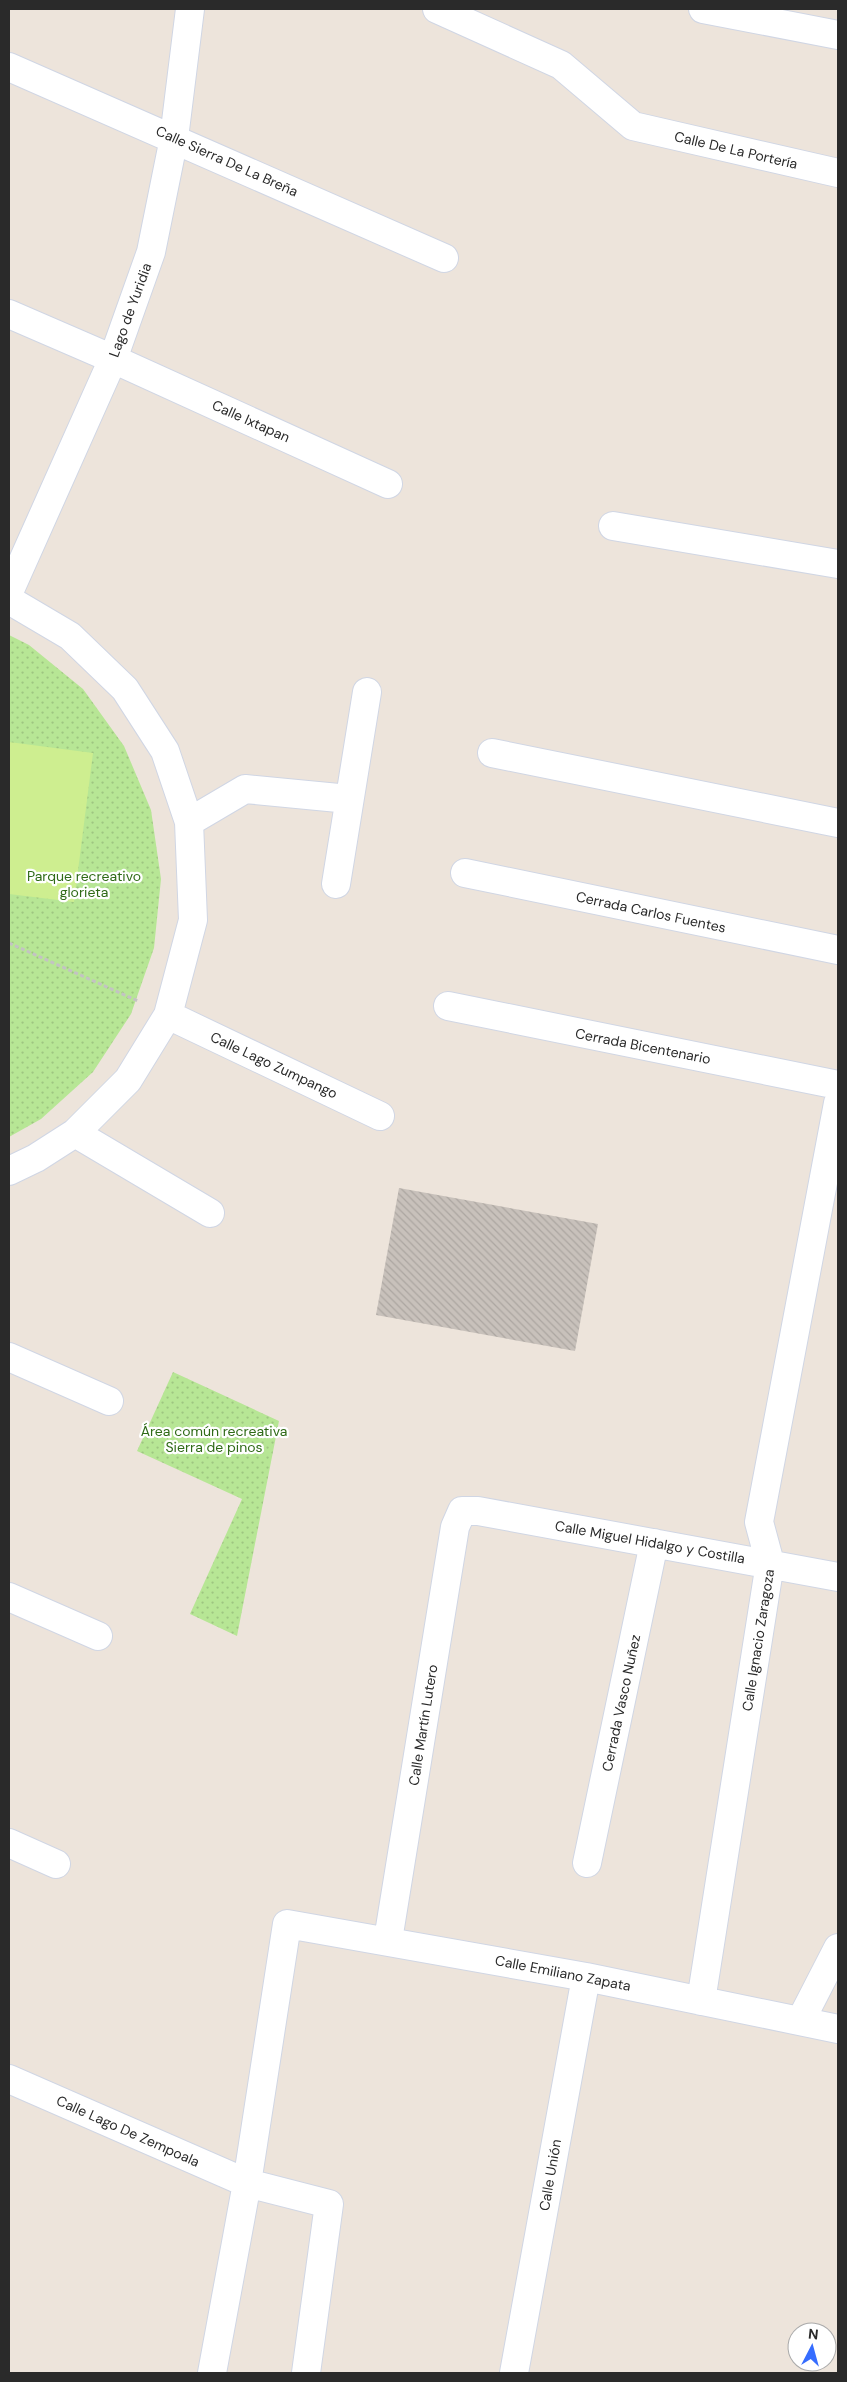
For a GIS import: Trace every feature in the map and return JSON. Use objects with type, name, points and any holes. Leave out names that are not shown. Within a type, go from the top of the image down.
[{"type":"street","name":"Lago de Yuridia","points":[[9,592],[113,359],[151,252],[174,138],[190,9]]},
{"type":"street","name":"Calle De La Portería","points":[[438,9],[561,66],[633,126],[838,173]]},
{"type":"street","points":[[703,9],[838,35]]},
{"type":"street","name":"Calle Sierra De La Breña","points":[[9,67],[444,258]]},
{"type":"street","name":"Calle Ixtapan","points":[[9,314],[113,359],[388,484]]},
{"type":"street","points":[[613,526],[838,564]]},
{"type":"street","points":[[9,600],[70,636],[125,689],[165,752],[189,822],[194,920],[168,1015],[128,1080],[75,1132],[36,1158],[9,1171]]},
{"type":"street","points":[[336,884],[367,692]]},
{"type":"street","points":[[492,753],[838,823]]},
{"type":"street","points":[[189,822],[245,789],[349,799]]},
{"type":"street","name":"Cerrada Carlos Fuentes","points":[[465,873],[838,950]]},
{"type":"street","name":"Cerrada Bicentenario","points":[[448,1006],[838,1085]]},
{"type":"street","name":"Calle Lago Zumpango","points":[[168,1015],[380,1116]]},
{"type":"street","name":"Calle Ignacio Zaragoza","points":[[701,2001],[770,1563],[759,1522],[835,1133],[838,1103]]},
{"type":"street","points":[[75,1132],[210,1213]]},
{"type":"street","points":[[9,1357],[109,1401]]},
{"type":"street","name":"Calle Miguel Hidalgo y Costilla","points":[[462,1511],[478,1511],[770,1563],[838,1577]]},
{"type":"street","name":"Calle Martín Lutero","points":[[388,1940],[455,1527],[462,1511]]},
{"type":"street","name":"Cerrada Vasco Nuñez","points":[[588,1864],[654,1543]]},
{"type":"street","points":[[9,1597],[98,1636]]},
{"type":"street","points":[[9,1843],[56,1864]]},
{"type":"street","name":"Calle Emiliano Zapata","points":[[247,2183],[287,1924],[388,1940],[586,1977],[838,2029]]},
{"type":"street","points":[[801,2020],[838,1948]]},
{"type":"street","name":"Calle Unión","points":[[514,2373],[586,1977]]},
{"type":"street","name":"Calle Lago De Zempoala","points":[[9,2079],[247,2183],[328,2204],[306,2373]]},
{"type":"street","points":[[212,2373],[247,2183]]},
{"type":"path","points":[[9,943],[168,1015]]},
{"type":"green space","name":"Parque recreativo glorieta","points":[[9,635],[29,645],[83,689],[124,746],[151,810],[161,879],[154,948],[131,1014],[93,1072],[41,1119],[9,1137]]},
{"type":"green space","points":[[9,742],[93,753],[74,902],[9,894]]},
{"type":"green space","name":"Área común recreativa Sierra de pinos","points":[[173,1372],[279,1421],[237,1636],[190,1614],[242,1499],[137,1451]]},
{"type":"building","points":[[399,1188],[598,1224],[575,1351],[376,1315]]}]
